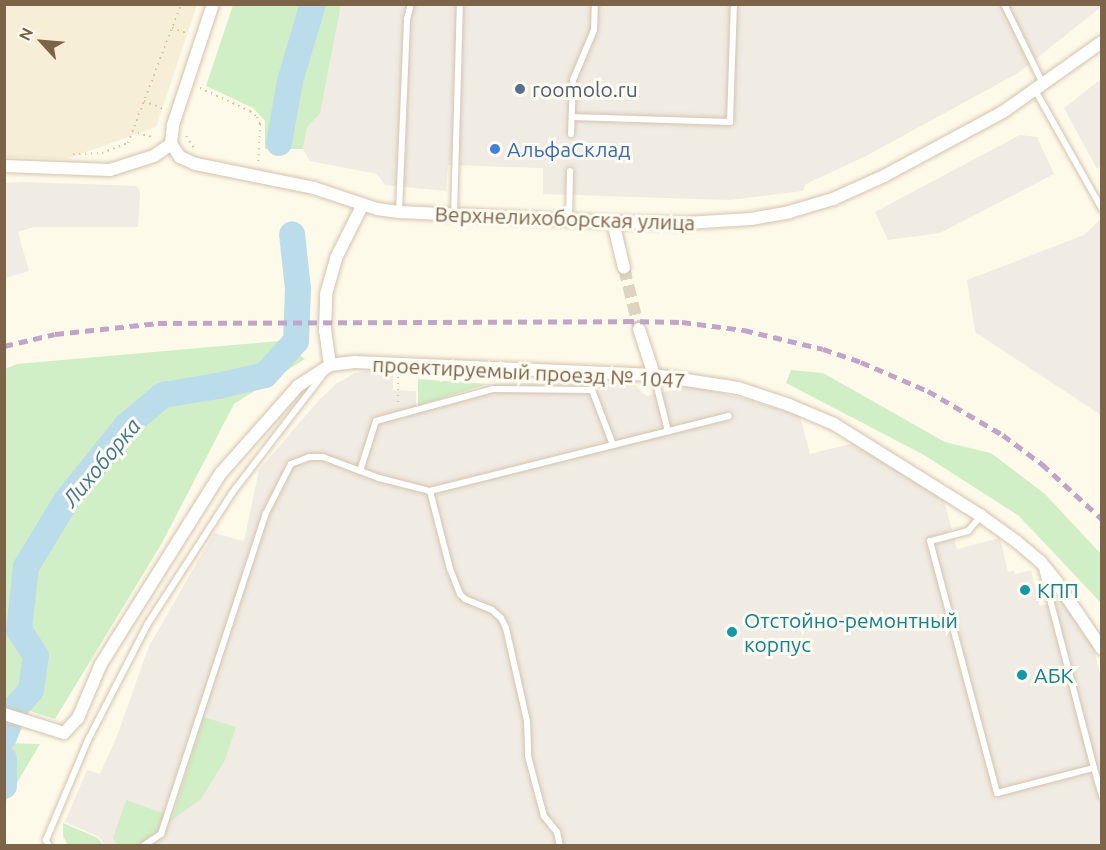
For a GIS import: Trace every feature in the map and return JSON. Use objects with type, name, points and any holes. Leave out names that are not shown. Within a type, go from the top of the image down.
[{"type":"street","points":[[4,166],[110,170],[154,156],[171,144],[177,114],[213,4]]},
{"type":"street","name":"Верхнелихоборская улица","points":[[171,144],[180,158],[196,164],[314,188],[363,204],[399,212],[613,222],[686,223],[751,219],[789,212],[833,198],[924,155],[1003,112],[1101,42]]},
{"type":"street","points":[[4,714],[64,733],[78,718],[102,664],[221,473],[298,386],[330,365],[325,331],[326,294],[336,258],[363,204]]},
{"type":"street","points":[[613,222],[624,268]]},
{"type":"street","points":[[639,328],[654,375]]},
{"type":"street","name":"проектируемый проезд № 1047","points":[[330,365],[355,362],[654,375],[738,388],[825,420],[981,516],[1040,561],[1091,630],[1101,649]]},
{"type":"lane","points":[[399,212],[407,20],[411,4]]},
{"type":"lane","points":[[453,215],[460,4]]},
{"type":"lane","points":[[571,134],[573,80],[594,30],[595,4]]},
{"type":"lane","points":[[572,117],[730,122],[734,4]]},
{"type":"lane","points":[[1004,4],[1039,87],[1101,209]]},
{"type":"lane","points":[[569,220],[570,171]]},
{"type":"lane","points":[[46,844],[88,740],[147,625],[232,493],[330,365]]},
{"type":"lane","points":[[654,375],[668,431]]},
{"type":"lane","points":[[360,471],[376,422],[493,389],[592,390],[613,445]]},
{"type":"lane","points":[[143,846],[161,834],[264,515],[291,464],[309,457],[323,457],[360,471],[430,491],[729,416]]},
{"type":"lane","points":[[430,491],[450,570],[460,594],[465,600],[492,610],[501,618],[506,628],[527,721],[528,756],[544,816],[556,832],[560,846]]},
{"type":"lane","points":[[981,516],[968,531],[930,541],[997,794],[1094,768]]},
{"type":"lane","points":[[1040,561],[1101,796]]},
{"type":"path","points":[[70,154],[102,153],[128,142],[181,4]]},
{"type":"path","points":[[172,28],[201,39]]},
{"type":"path","points":[[203,78],[199,89],[250,111],[257,117],[260,124],[257,177]]},
{"type":"path","points":[[144,101],[177,114]]},
{"type":"path","points":[[185,126],[188,142],[201,153]]},
{"type":"path","points":[[132,131],[171,144]]},
{"type":"path","points":[[398,377],[398,416]]},
{"type":"shaded area","points":[[5,4],[197,5],[156,127],[66,159],[5,157]]},
{"type":"shaded area","points":[[341,5],[1101,5],[1101,7],[1018,73],[866,156],[806,184],[803,191],[730,200],[543,194],[543,168],[448,165],[446,191],[385,185],[377,174],[310,161],[303,149],[307,127],[320,114]]},
{"type":"shaded area","points":[[1101,79],[1102,165],[1097,169],[1064,108]]},
{"type":"shaded area","points":[[1020,135],[1037,137],[1054,174],[940,233],[888,240],[875,212]]},
{"type":"shaded area","points":[[5,183],[137,186],[140,192],[138,227],[34,227],[18,232],[29,271],[5,278]]},
{"type":"shaded area","points":[[1101,219],[1101,415],[975,332],[967,280],[1084,235]]},
{"type":"shaded area","points":[[374,370],[393,373],[393,390],[416,391],[416,409],[495,384],[629,379],[646,396],[690,386],[742,398],[800,416],[810,454],[854,443],[944,500],[957,549],[1000,538],[1008,572],[1014,571],[1015,574],[1031,570],[1040,606],[1065,599],[1093,645],[1101,679],[1101,845],[105,846],[99,837],[65,822],[87,770],[100,774],[117,736],[149,646],[214,533],[244,541],[259,470],[319,400],[336,384],[355,373]]},
{"type":"green space","points":[[233,5],[341,5],[320,114],[307,127],[303,149],[265,149],[265,121],[253,108],[206,86]]},
{"type":"green space","points":[[280,341],[305,359],[234,404],[162,543],[55,719],[5,703],[5,369],[17,364]]},
{"type":"green space","points":[[791,370],[823,373],[945,442],[991,453],[1045,494],[1101,554],[1101,603],[1019,516],[924,455],[786,383]]},
{"type":"green space","points":[[418,379],[487,384],[418,406]]},
{"type":"green space","points":[[204,717],[236,727],[225,760],[201,799],[172,820]]},
{"type":"green space","points":[[4,743],[40,744],[5,803]]},
{"type":"green space","points":[[126,800],[165,814],[158,833],[139,845],[117,845],[113,838]]},
{"type":"green space","points":[[63,823],[98,838],[103,845],[68,845],[63,836]]},
{"type":"waterway","name":"Лихоборка","points":[[279,143],[290,81],[313,4]]},
{"type":"waterway","name":"Лихоборка","points":[[4,737],[15,708],[31,690],[36,656],[19,630],[26,567],[66,501],[126,426],[163,395],[265,375],[296,341],[298,289],[292,234]]},
{"type":"waterway","name":"Лихоборка","points":[[4,759],[4,786]]},
{"type":"tunnel","points":[[624,268],[639,329]]},
{"type":"railway","points":[[4,346],[55,334],[158,323],[625,321],[682,322],[744,330],[823,349],[861,362],[928,391],[1003,435],[1042,464],[1102,519]]},
{"type":"place","name":"roomolo.ru","points":[[520,89]]},
{"type":"place","name":"АльфаСклад","points":[[495,149]]},
{"type":"place","name":"КПП","points":[[1025,590]]},
{"type":"place","name":"Отстойно-ремонтный корпус","points":[[732,632]]},
{"type":"place","name":"АБК","points":[[1022,675]]}]
